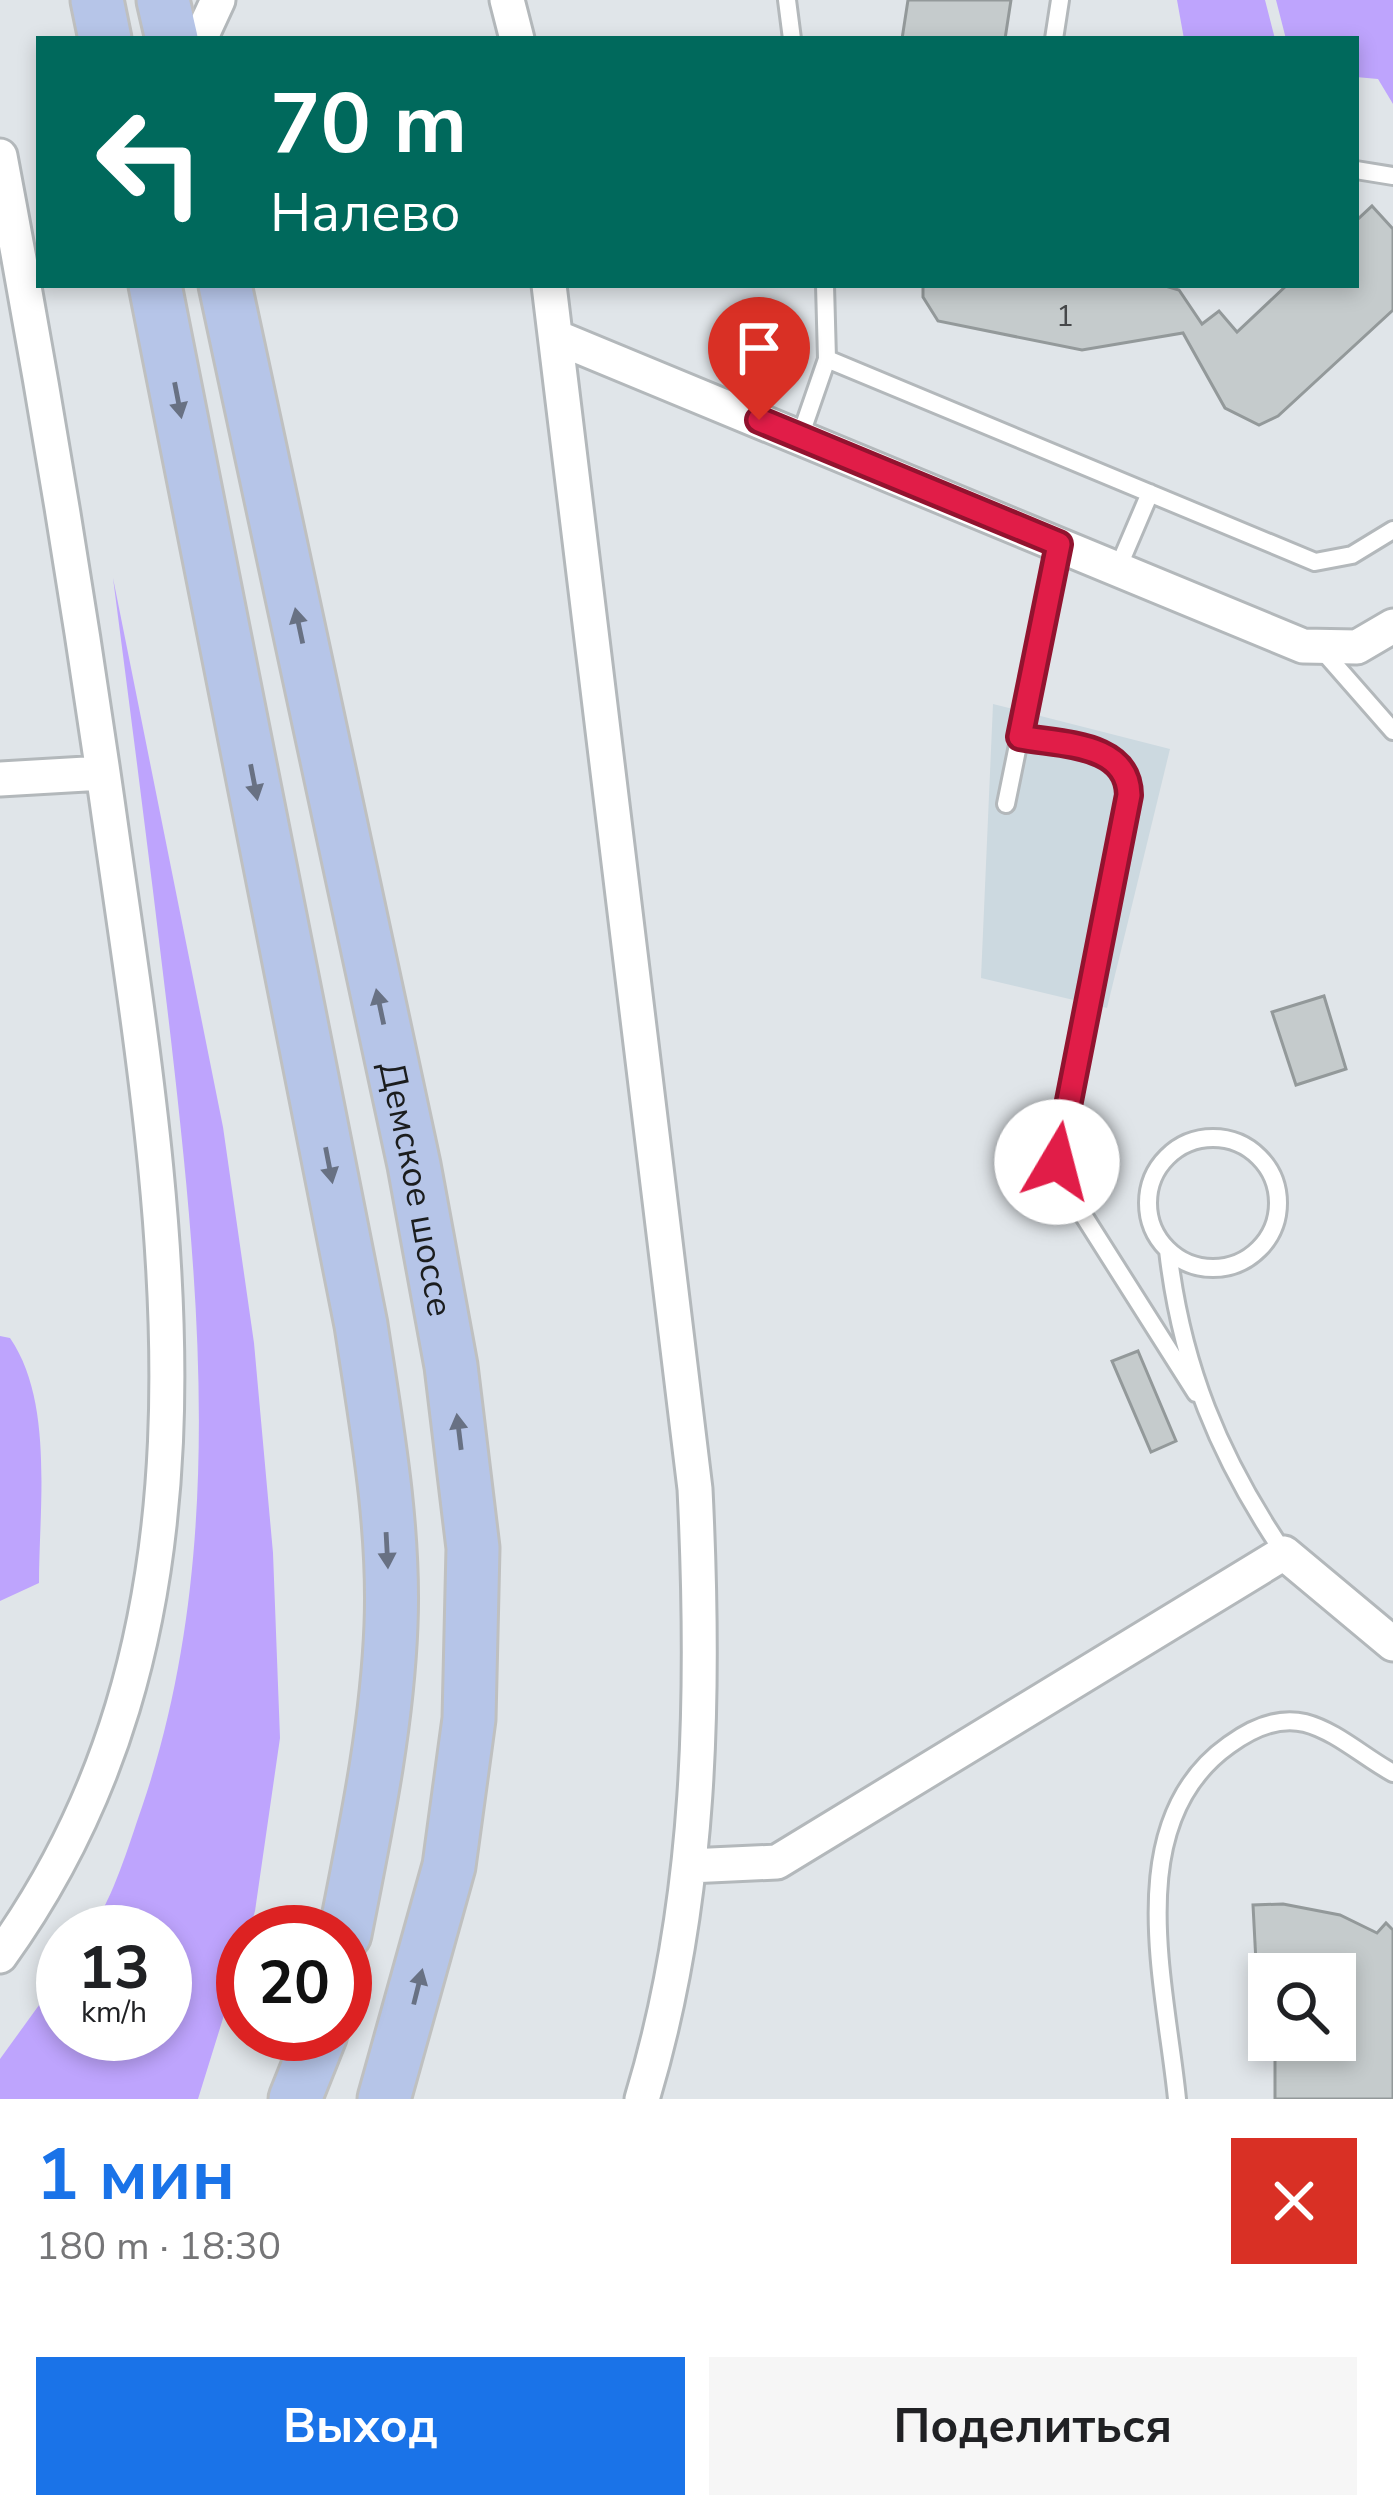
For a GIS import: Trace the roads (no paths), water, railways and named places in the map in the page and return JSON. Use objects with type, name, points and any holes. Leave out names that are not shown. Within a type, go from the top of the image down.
[{"type":"main road","points":[[98,0],[104,36]]},
{"type":"main road","points":[[164,0],[171,36]]},
{"type":"main road","points":[[156,288],[361,1324],[383,1473],[391,1624],[371,1804],[351,1905]]},
{"type":"main road","name":"Демское шоссе","points":[[226,288],[414,1165],[451,1366],[473,1548],[469,1720],[449,1866],[384,2099]]},
{"type":"main road","points":[[296,2099],[311,2061]]},
{"type":"street","points":[[201,36],[218,0]]},
{"type":"street","points":[[509,0],[516,36]]},
{"type":"street","points":[[0,156],[104,773],[152,1114],[167,1306],[164,1481],[145,1628],[111,1755],[45,1893],[0,1956]]},
{"type":"street","points":[[549,288],[695,1490],[700,1662],[689,1866],[656,2054],[642,2099]]},
{"type":"street","points":[[556,337],[1322,650],[1357,647],[1393,626]]},
{"type":"street","points":[[0,779],[104,773]]},
{"type":"street","points":[[689,1866],[777,1862],[1283,1553],[1393,1644]]},
{"type":"lane","points":[[787,0],[792,36]]},
{"type":"lane","points":[[1054,36],[1060,0]]},
{"type":"lane","points":[[1359,170],[1393,176]]},
{"type":"lane","points":[[800,437],[827,359],[825,288]]},
{"type":"lane","points":[[827,359],[1315,562],[1352,555],[1393,530]]},
{"type":"lane","points":[[1118,568],[1150,493]]},
{"type":"lane","points":[[1006,804],[1059,544]]},
{"type":"lane","points":[[1322,650],[1393,731]]},
{"type":"lane","points":[[1020,737],[1110,755],[1129,782],[1057,1162],[1068,1191],[1196,1393],[1243,1493],[1283,1553]]},
{"type":"lane","points":[[1168,1250],[1206,1268],[1247,1258],[1264,1244],[1277,1204],[1264,1163],[1230,1139],[1188,1142],[1169,1154],[1156,1171],[1148,1212],[1168,1250],[1174,1303],[1196,1393]]},
{"type":"lane","points":[[1177,2099],[1156,1879],[1166,1831],[1190,1783],[1244,1735],[1292,1720],[1328,1733],[1393,1773]]}]
